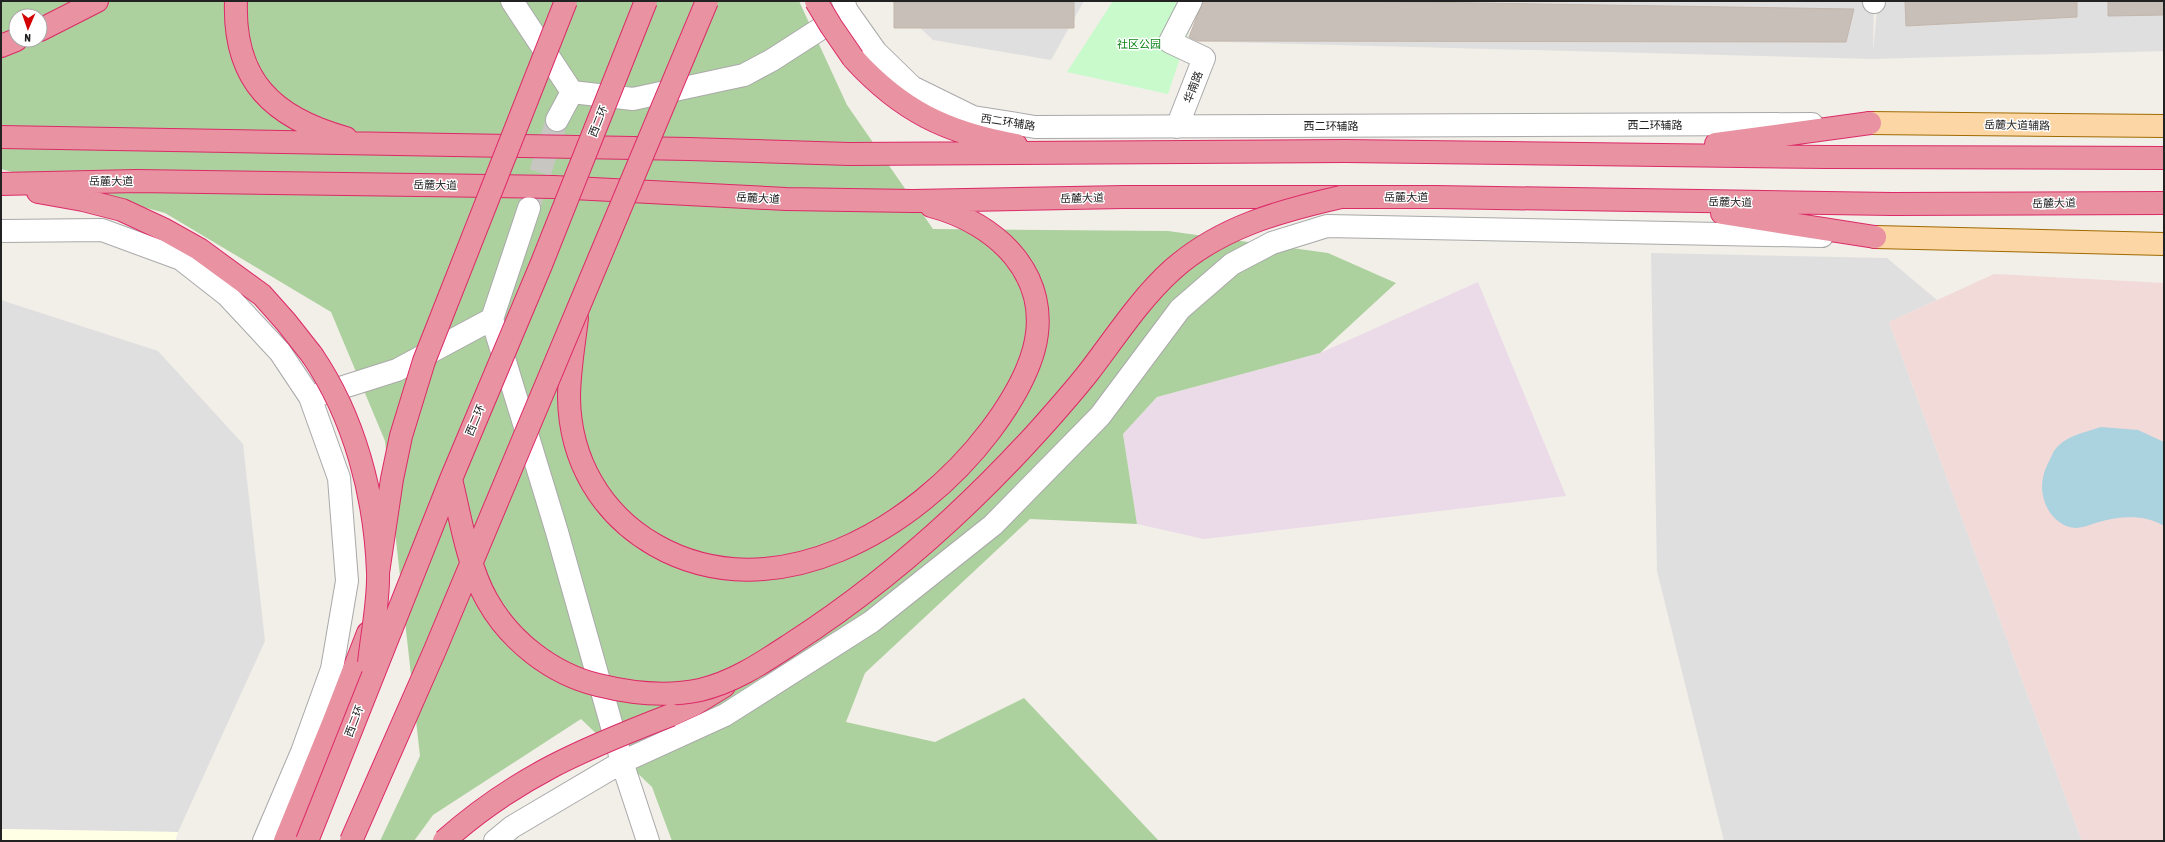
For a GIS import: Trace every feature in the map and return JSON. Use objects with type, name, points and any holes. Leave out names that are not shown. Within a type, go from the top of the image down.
[{"type":"highway","points":[[48,26],[97,1]]},
{"type":"highway","points":[[236,1],[235,18],[239,47],[248,72],[261,92],[281,109],[301,122],[329,133],[372,145]]},
{"type":"highway","points":[[367,688],[378,573],[392,480],[401,436],[424,361],[566,1]]},
{"type":"highway","points":[[351,841],[435,650],[577,315],[707,1]]},
{"type":"highway","points":[[816,1],[853,58],[871,78],[894,97],[944,126],[1005,143],[1062,154]]},
{"type":"highway","name":"西二环","points":[[308,841],[367,688],[451,479],[541,265],[645,3]]},
{"type":"highway","points":[[1644,154],[1870,123]]},
{"type":"highway","points":[[1,137],[372,145],[689,149],[849,154],[1062,154],[1337,151],[1827,157],[2164,158]]},
{"type":"highway","name":"岳麓大道","points":[[1,184],[137,181],[554,187],[786,199],[912,201],[1341,197],[1892,204],[2164,203]]},
{"type":"highway","points":[[1,188],[58,195],[122,210],[165,230],[199,249],[262,295],[286,322],[312,355],[329,380],[360,457],[372,511],[378,573]]},
{"type":"highway","points":[[444,841],[470,818],[501,795],[537,773],[579,751],[693,705],[831,618],[935,535],[1039,430],[1086,375],[1153,288],[1173,269],[1206,244],[1245,223],[1288,209],[1341,197]]},
{"type":"highway","points":[[577,315],[569,397],[572,428],[577,451],[593,485],[611,511],[626,526],[662,548],[685,559],[711,566],[737,570],[785,566],[838,551],[864,540],[921,503],[949,478],[979,446],[1003,414],[1024,375],[1034,349],[1038,326],[1036,303],[1030,283],[1020,261],[1003,242],[983,227],[958,215],[912,201]]},
{"type":"highway","points":[[1646,201],[1875,237]]},
{"type":"highway","points":[[451,479],[474,571],[486,600],[506,627],[543,661],[563,674],[587,683],[621,691],[677,693],[700,690],[743,674]]},
{"type":"highway","points":[[285,841],[359,660],[375,607]]},
{"type":"main road","name":"岳麓大道辅路","points":[[1870,123],[2164,126]]},
{"type":"main road","points":[[1875,237],[2164,244]]},
{"type":"street","points":[[512,1],[572,92]]},
{"type":"street","name":"华南路","points":[[1177,127],[1204,58],[1170,42],[1191,1]]},
{"type":"street","points":[[572,92],[633,99],[744,75],[772,60],[845,6]]},
{"type":"street","name":"西二环辅路","points":[[845,6],[876,52],[912,87],[973,117],[1035,127],[1870,123]]},
{"type":"street","points":[[557,120],[572,92]]},
{"type":"street","points":[[529,208],[492,319],[557,532],[622,762],[648,841]]},
{"type":"street","points":[[495,841],[512,828],[622,762],[732,711],[871,622],[993,525],[1100,416],[1180,309],[1232,264],[1272,243],[1327,226],[1875,237]]},
{"type":"street","points":[[1,231],[102,230],[181,259],[227,296],[280,352],[310,397],[339,478],[347,581],[332,669],[302,752],[264,841]]},
{"type":"street","points":[[310,397],[397,370],[492,319]]},
{"type":"shaded area","points":[[891,1],[1084,1],[1051,60],[933,40]]},
{"type":"shaded area","points":[[1206,1],[1874,1],[1873,51],[1878,1],[2164,1],[2164,51],[1873,59],[1187,41]]},
{"type":"shaded area","points":[[1651,253],[1887,258],[1937,300],[1889,322],[2082,841],[1724,841],[1657,571]]},
{"type":"shaded area","points":[[1994,274],[2164,283],[2164,841],[2082,841],[1889,322]]},
{"type":"shaded area","points":[[1478,282],[1566,496],[1204,539],[1137,524],[1123,434],[1157,397],[1320,353]]},
{"type":"shaded area","points":[[1,300],[158,351],[243,444],[265,641],[178,832],[1,829]]},
{"type":"shaded area","points":[[1,829],[178,832],[175,841],[1,841]]},
{"type":"green space","points":[[1,1],[799,1],[847,105],[933,229],[1168,231],[1328,253],[1396,283],[1320,353],[1157,397],[1123,434],[1137,524],[1030,519],[865,673],[846,722],[935,742],[1024,698],[1159,841],[672,841],[652,787],[581,719],[433,815],[414,841],[380,841],[420,756],[385,441],[331,312],[165,213],[1,169]]},
{"type":"green space","name":"社区公园","points":[[1113,1],[1199,1],[1168,94],[1067,72]]},
{"type":"water","points":[[2101,427],[2138,430],[2164,442],[2164,526],[2149,519],[2124,517],[2075,528],[2060,522],[2053,517],[2048,510],[2045,503],[2042,486],[2044,472],[2052,455],[2060,444],[2073,436]]},
{"type":"building","points":[[1203,1],[1351,1],[1854,9],[1846,42],[1198,41],[1189,37]]},
{"type":"building","points":[[1905,1],[2077,1],[2077,17],[1906,26]]},
{"type":"building","points":[[2108,1],[2164,1],[2164,15],[2108,16]]},
{"type":"building","points":[[894,2],[1074,2],[1074,28],[894,28]]},
{"type":"tunnel","points":[[530,204],[557,120]]}]
